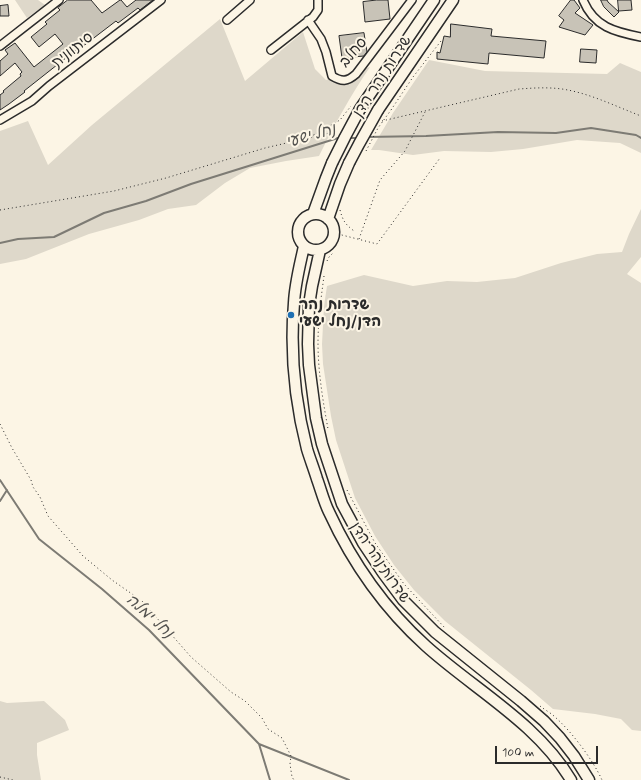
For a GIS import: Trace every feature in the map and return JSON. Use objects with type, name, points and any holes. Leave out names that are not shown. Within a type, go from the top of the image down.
[{"type":"main road","name":"שדרות נהר הדן","points":[[314,214],[326,178],[345,137],[356,107],[434,0]]},
{"type":"main road","name":"שדרות נהר הדן","points":[[328,219],[340,184],[359,144],[378,110],[453,0]]},
{"type":"main road","points":[[314,214],[319,214],[328,219],[332,223],[334,233],[328,246],[320,250],[311,250],[304,246],[298,236],[298,230],[303,219],[314,214]]},
{"type":"main road","name":"שדרות נהר הדן","points":[[304,246],[294,302],[292,344],[293,366],[301,422],[328,511],[350,553],[392,612],[426,646],[513,715],[534,734],[554,756],[571,780]]},
{"type":"main road","name":"שדרות נהר הדן","points":[[320,250],[309,305],[309,365],[316,418],[322,444],[342,504],[363,543],[403,600],[435,632],[522,701],[544,721],[574,756],[589,780]]},
{"type":"street","name":"סיתוונית","points":[[0,120],[32,101],[161,0]]},
{"type":"street","points":[[227,20],[250,0]]},
{"type":"street","points":[[271,50],[318,10],[318,0]]},
{"type":"street","name":"סחלב","points":[[308,20],[321,39],[332,76],[339,80],[345,80],[356,74],[412,0]]},
{"type":"street","points":[[583,0],[591,16],[601,24],[613,30],[641,37]]},
{"type":"street","points":[[0,46],[55,1]]},
{"type":"path","points":[[365,152],[390,110],[441,41]]},
{"type":"path","points":[[383,121],[518,89],[540,87],[562,89],[586,94],[641,116]]},
{"type":"path","points":[[308,138],[340,120],[356,107]]},
{"type":"path","points":[[359,240],[380,180],[405,151],[426,111]]},
{"type":"path","points":[[0,210],[114,191],[166,178],[265,148],[338,132]]},
{"type":"path","points":[[334,233],[377,244],[440,158]]},
{"type":"path","points":[[340,208],[344,222],[354,231]]},
{"type":"path","points":[[325,264],[334,252]]},
{"type":"path","points":[[324,271],[318,326],[318,345],[320,377],[329,434]]},
{"type":"path","points":[[0,424],[31,480],[33,488],[40,498],[48,516],[83,556],[112,580],[142,601],[191,657],[231,692],[245,701],[262,718],[268,729],[282,738],[291,756],[290,764],[292,777],[294,780]]},
{"type":"path","points":[[347,490],[375,543],[404,584],[444,628]]},
{"type":"path","points":[[538,704],[556,718],[568,730],[587,754],[602,780]]},
{"type":"path","points":[[0,777],[13,780]]},
{"type":"shaded area","points":[[15,0],[38,0],[45,5],[27,18]]},
{"type":"shaded area","points":[[220,19],[245,81],[303,32],[315,69],[326,80],[370,67],[343,110],[319,156],[250,168],[225,183],[196,205],[168,209],[139,220],[89,234],[26,259],[0,264],[0,131],[28,121],[48,165],[92,125]]},
{"type":"shaded area","points":[[429,60],[485,71],[607,74],[620,63],[641,72],[641,153],[620,143],[577,140],[523,149],[491,152],[444,151],[413,155],[371,150],[393,113]]},
{"type":"shaded area","points":[[641,209],[641,257],[627,274],[641,283],[641,731],[632,730],[621,719],[553,709],[445,621],[414,590],[394,565],[375,536],[355,498],[336,440],[323,364],[322,344],[324,306],[327,286],[364,275],[413,286],[447,281],[477,282],[515,278],[561,263],[597,254],[622,252]]},
{"type":"shaded area","points":[[0,701],[7,703],[44,701],[65,720],[69,730],[37,743],[37,755],[41,780],[0,780]]},
{"type":"building","points":[[68,0],[91,0],[102,13],[120,0],[127,7],[136,0],[153,0],[140,10],[138,8],[118,23],[116,21],[82,47],[81,46],[24,91],[25,92],[0,110],[0,95],[21,76],[20,74],[22,72],[15,63],[0,76],[0,61],[8,54],[5,50],[15,43],[34,67],[58,48],[63,44],[55,34],[39,47],[31,37],[47,24],[45,22],[60,10],[58,8]]},
{"type":"building","points":[[388,0],[390,19],[365,22],[363,2]]},
{"type":"building","points":[[571,0],[574,0],[580,8],[575,13],[593,25],[585,35],[559,27],[564,20],[559,16]]},
{"type":"building","points":[[601,0],[607,0],[619,12],[614,17],[604,7]]},
{"type":"building","points":[[618,0],[631,0],[632,10],[619,11]]},
{"type":"building","points":[[8,5],[9,16],[0,16],[0,6]]},
{"type":"building","points":[[451,24],[492,29],[491,36],[546,41],[544,58],[489,53],[488,64],[437,59],[437,52],[440,53],[444,36],[450,37]]},
{"type":"building","points":[[364,33],[367,52],[364,56],[342,58],[339,36]]},
{"type":"building","points":[[581,49],[597,50],[596,63],[580,62]]},
{"type":"waterway","name":"נחל ישעי","points":[[366,137],[426,136],[498,132],[556,133],[591,128],[636,135],[641,138]]},
{"type":"waterway","name":"נחל ישעי","points":[[0,243],[18,239],[54,237],[104,213],[146,201],[191,184],[341,138]]},
{"type":"waterway","name":"נחל ישעי","points":[[348,138],[359,138]]},
{"type":"waterway","name":"נחל ימלה","points":[[0,480],[39,539],[102,589],[149,630],[259,744],[270,780]]},
{"type":"waterway","points":[[0,501],[7,490]]},
{"type":"waterway","points":[[259,744],[349,780]]},
{"type":"place","name":"שדרות נהר הדן/נחל ישעי","points":[[291,315]]}]
